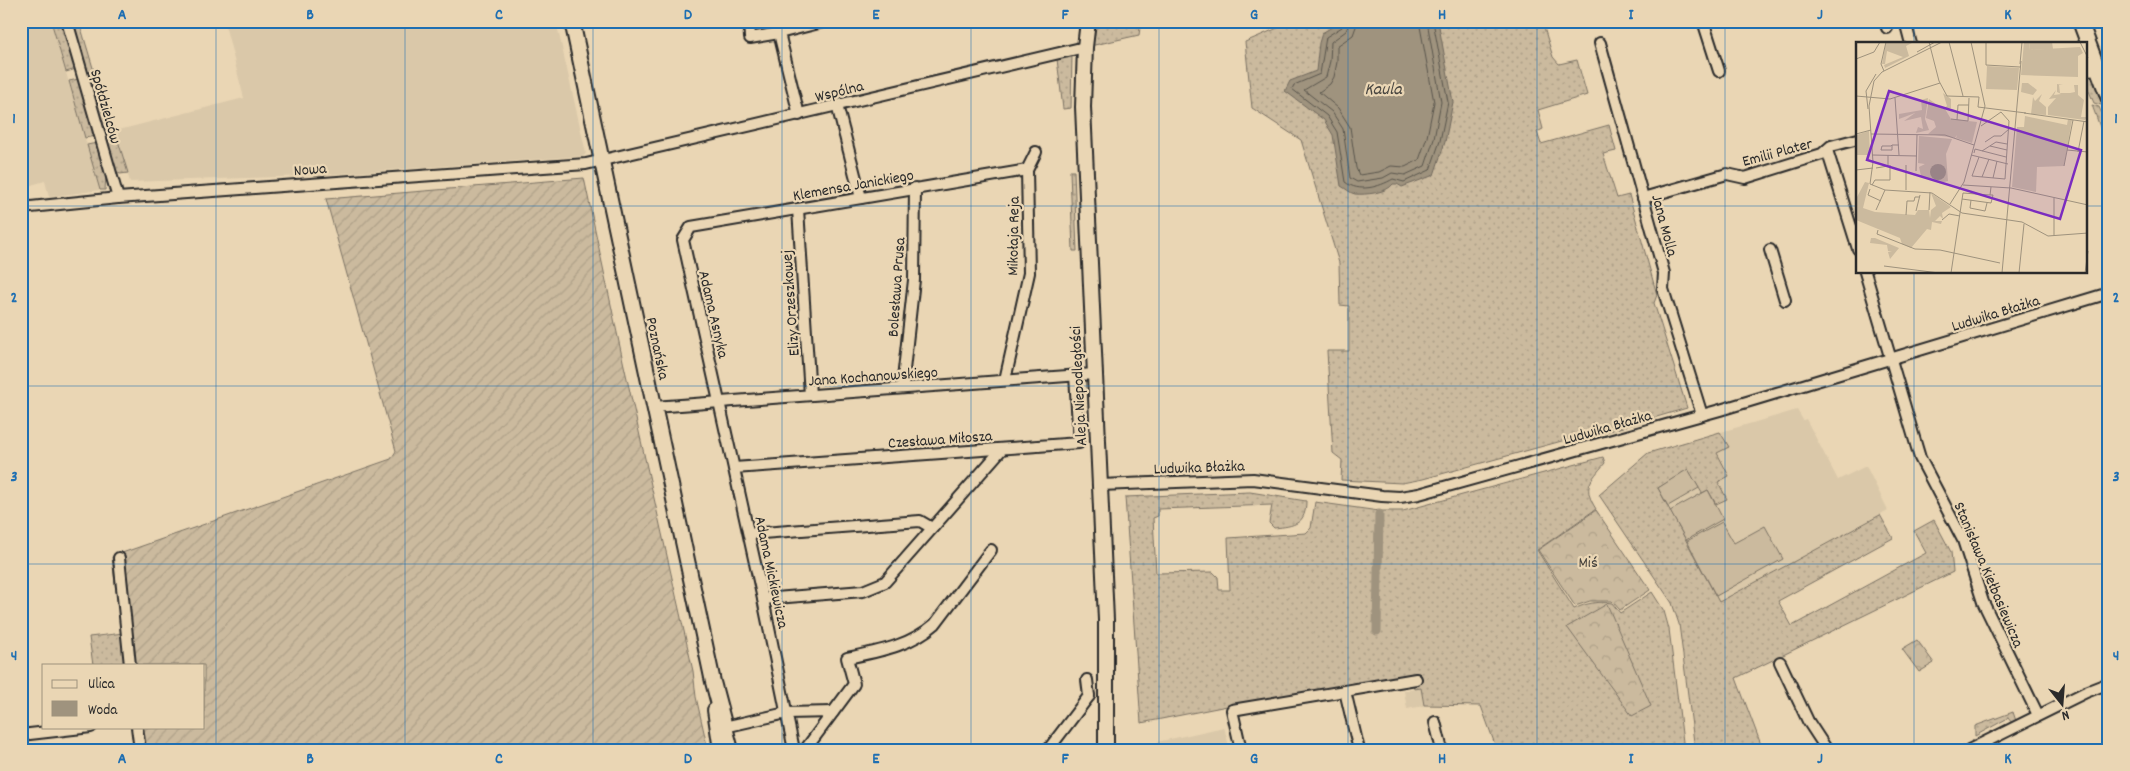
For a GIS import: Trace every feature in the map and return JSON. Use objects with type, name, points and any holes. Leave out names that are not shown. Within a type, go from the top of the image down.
[{"type":"street","name":"Spółdzielców","points":[[67,21],[118,198]]},
{"type":"street","name":"Poznańska","points":[[572,21],[722,727],[731,750]]},
{"type":"street","points":[[749,21],[750,38],[827,21]]},
{"type":"street","name":"Aleja Niepodległości","points":[[1088,21],[1084,47],[1082,107],[1106,620],[1106,750]]},
{"type":"street","points":[[1703,21],[1719,71]]},
{"type":"street","points":[[1905,21],[1910,42]]},
{"type":"street","points":[[2080,21],[2085,42]]},
{"type":"street","points":[[779,33],[799,115]]},
{"type":"street","name":"Jana Molla","points":[[1600,43],[1664,273],[1663,289],[1702,415]]},
{"type":"street","name":"Wspólna","points":[[602,162],[1084,47]]},
{"type":"street","points":[[2088,53],[2092,69],[2109,99]]},
{"type":"street","points":[[838,105],[861,198]]},
{"type":"street","name":"Emilii Plater","points":[[1644,198],[1727,174],[1745,178],[1822,154],[1831,146],[1856,140]]},
{"type":"street","points":[[1827,150],[1856,243]]},
{"type":"street","name":"Mikołaja Reja","points":[[1005,380],[1029,273],[1027,170],[1036,152]]},
{"type":"street","name":"Nowa","points":[[21,208],[118,198],[602,162]]},
{"type":"street","name":"Klemensa Janickiego","points":[[687,234],[691,227],[1027,170]]},
{"type":"street","name":"Bolesława Prusa","points":[[902,388],[914,280],[915,188]]},
{"type":"street","name":"Elizy Orzeszkowej","points":[[798,209],[810,394]]},
{"type":"street","name":"Adama Asnyka","points":[[687,234],[683,240],[720,401]]},
{"type":"street","points":[[1770,250],[1785,300]]},
{"type":"street","name":"Stanisława Kiełbasiewicza","points":[[1866,274],[1920,458],[1962,540],[1983,602],[2038,715]]},
{"type":"street","name":"Ludwika Błażka","points":[[1100,485],[1253,479],[1355,494],[1400,497],[1428,491],[1702,415],[2109,293]]},
{"type":"street","name":"Jana Kochanowskiego","points":[[654,407],[1094,374]]},
{"type":"street","name":"Czesława Miłosza","points":[[734,468],[1079,443],[1075,375]]},
{"type":"street","name":"Adama Mickiewicza","points":[[720,401],[794,750]]},
{"type":"street","points":[[763,598],[863,590],[877,586],[893,575],[1002,449]]},
{"type":"street","points":[[749,534],[920,521],[932,528]]},
{"type":"street","points":[[804,750],[854,684],[847,658],[890,649],[924,634],[935,624],[992,550]]},
{"type":"street","points":[[118,558],[130,664]]},
{"type":"street","points":[[1780,662],[1808,721],[1827,750]]},
{"type":"street","points":[[1242,750],[1232,710],[1416,679]]},
{"type":"street","points":[[1048,750],[1090,696],[1088,680]]},
{"type":"street","points":[[1970,750],[2038,715],[2109,683]]},
{"type":"street","points":[[1345,691],[1359,750]]},
{"type":"street","points":[[1090,696],[1107,697]]},
{"type":"street","points":[[722,727],[786,713],[833,712]]},
{"type":"street","points":[[1435,722],[1442,750]]},
{"type":"street","name":"Poznańska","points":[[721,750],[722,727]]},
{"type":"street","points":[[21,735],[82,728]]},
{"type":"street","points":[[137,728],[140,750]]},
{"type":"shaded area","points":[[21,21],[51,21],[100,190],[49,197],[45,181],[21,188]]},
{"type":"shaded area","points":[[224,21],[556,21],[586,153],[584,156],[308,176],[130,182],[115,131],[244,98]]},
{"type":"shaded area","points":[[1797,410],[1803,420],[1806,419],[1838,480],[1866,466],[1888,510],[1709,608],[1604,490],[1648,453]]},
{"type":"shaded area","points":[[1421,688],[1424,706],[1407,709],[1404,691]]},
{"type":"shaded area","points":[[1224,727],[1230,750],[1158,750],[1157,742]]},
{"type":"green space","points":[[51,21],[62,21],[76,69],[66,72]]},
{"type":"green space","points":[[71,21],[79,21],[107,115],[115,131],[128,173],[120,174],[114,169]]},
{"type":"green space","points":[[1092,21],[1141,21],[1139,35],[1090,46]]},
{"type":"green space","points":[[1294,21],[1542,21],[1553,57],[1559,64],[1577,60],[1587,95],[1538,110],[1543,129],[1537,132],[1541,144],[1609,125],[1616,151],[1603,154],[1617,198],[1629,195],[1657,295],[1654,303],[1687,408],[1599,434],[1599,439],[1593,441],[1591,433],[1423,479],[1402,483],[1341,480],[1342,460],[1333,453],[1327,351],[1349,351],[1349,306],[1340,305],[1339,263],[1301,140],[1252,108],[1245,42]]},
{"type":"green space","points":[[1072,55],[1071,108],[1063,109],[1057,59]]},
{"type":"green space","points":[[2091,74],[2095,77],[2105,103],[2101,105],[2094,103],[2088,89],[2088,75]]},
{"type":"green space","points":[[79,79],[95,136],[85,138],[69,81]]},
{"type":"green space","points":[[2092,105],[2099,107],[2109,130],[2108,149]]},
{"type":"green space","points":[[97,143],[106,175],[105,190],[100,190],[87,145]]},
{"type":"green space","points":[[1070,171],[1074,171],[1077,251],[1073,251]]},
{"type":"green space","points":[[584,178],[693,671],[696,697],[708,750],[145,750],[142,728],[205,728],[205,664],[135,664],[122,553],[391,459],[396,451],[326,199]]},
{"type":"green space","points":[[1720,432],[1729,447],[1717,453],[1729,476],[1718,482],[1727,499],[1716,504],[1708,490],[1702,493],[1688,470],[1658,488],[1719,602],[1880,515],[1893,538],[1778,601],[1792,626],[1926,553],[1914,531],[1934,520],[1951,552],[1953,572],[1736,678],[1763,750],[1695,750],[1679,624],[1672,603],[1599,495],[1648,453]]},
{"type":"green space","points":[[1603,457],[1605,463],[1592,480],[1589,490],[1589,495],[1596,509],[1537,550],[1574,609],[1583,605],[1607,602],[1612,603],[1620,613],[1652,592],[1664,611],[1669,629],[1684,750],[1497,750],[1481,706],[1424,705],[1421,688],[1414,689],[1413,684],[1417,674],[1227,706],[1141,723],[1125,497],[1250,492],[1306,501],[1304,515],[1298,522],[1293,525],[1274,528],[1269,523],[1272,505],[1158,509],[1158,516],[1153,518],[1156,573],[1213,572],[1218,577],[1219,590],[1230,590],[1228,538],[1306,533],[1311,528],[1315,502],[1379,511],[1403,511]]},
{"type":"green space","points":[[1688,469],[1699,488],[1668,506],[1658,488]]},
{"type":"green space","points":[[1708,490],[1723,519],[1686,540],[1670,511]]},
{"type":"green space","name":"Miś","points":[[1596,510],[1650,590],[1620,610],[1612,601],[1590,601],[1575,606],[1538,550]]},
{"type":"green space","points":[[1722,522],[1734,543],[1765,526],[1783,559],[1716,596],[1687,541]]},
{"type":"green space","points":[[122,553],[135,664],[93,664],[89,637],[124,633],[120,591],[116,592],[112,557]]},
{"type":"green space","points":[[1607,604],[1651,706],[1632,716],[1567,627]]},
{"type":"green space","points":[[1917,640],[1934,663],[1919,672],[1902,649]]},
{"type":"green space","points":[[2013,712],[2016,721],[2012,723],[2008,718],[1975,736],[1975,726]]},
{"type":"water","name":"Kaula","points":[[1342,21],[1438,21],[1453,102],[1445,142],[1434,175],[1402,187],[1393,184],[1386,190],[1370,194],[1351,193],[1341,186],[1333,135],[1324,120],[1285,91],[1290,81],[1316,71],[1322,33]]},
{"type":"waterway","points":[[1377,631],[1379,514]]}]
